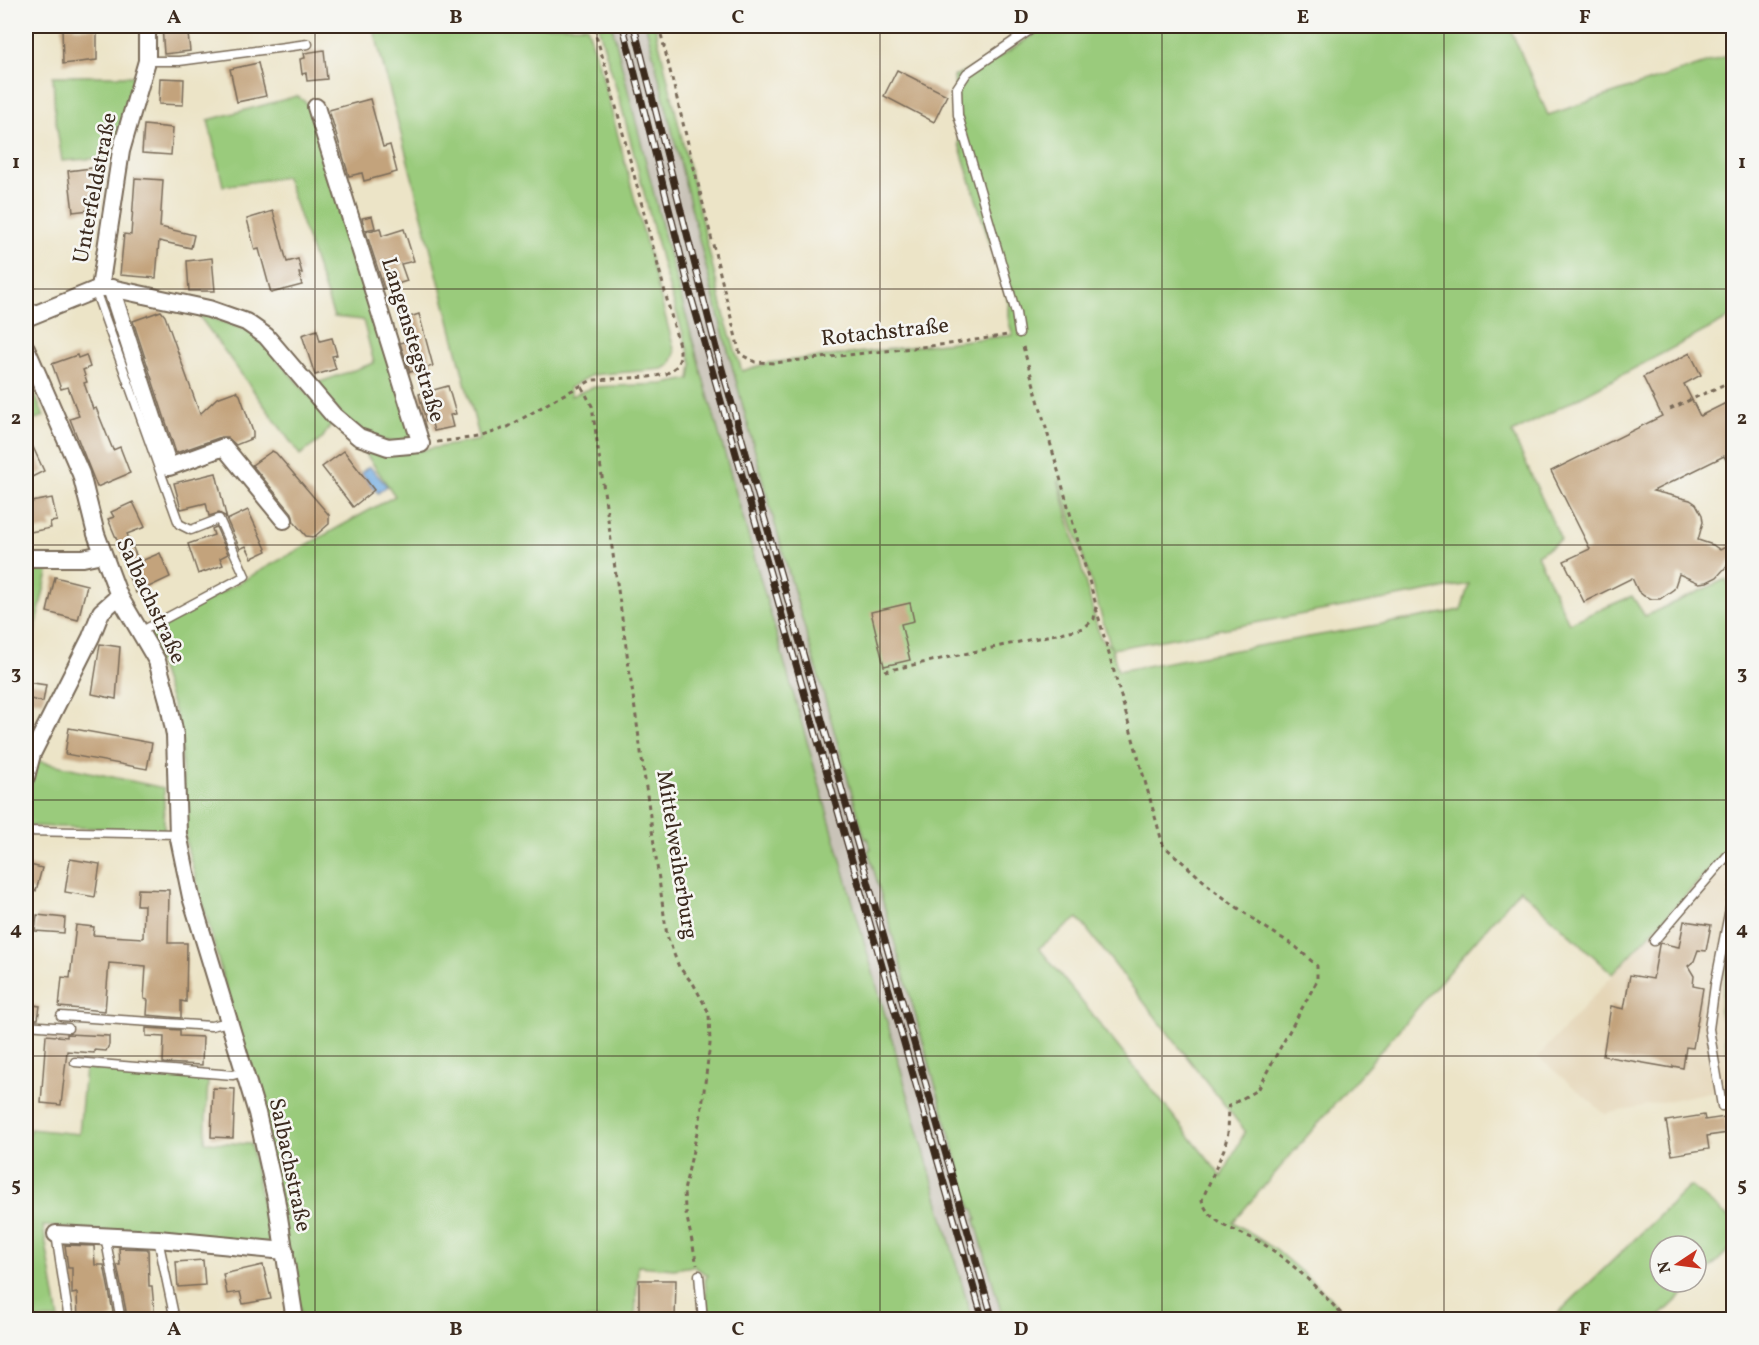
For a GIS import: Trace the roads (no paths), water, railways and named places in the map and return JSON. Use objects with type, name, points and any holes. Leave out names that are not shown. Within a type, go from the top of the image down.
[{"type":"street","name":"Unterfeldstraße","points":[[102,289],[121,151],[147,61],[147,26]]},
{"type":"street","name":"Langenstegstraße","points":[[102,289],[208,309],[246,322],[266,336],[334,416],[359,437],[388,447],[421,444],[316,107]]},
{"type":"street","points":[[26,318],[102,289],[169,467],[224,447],[284,520]]},
{"type":"street","name":"Salbachstraße","points":[[26,348],[81,474],[102,554],[119,596],[157,661],[168,700],[175,735],[178,834],[191,897],[257,1113],[276,1198],[295,1320]]},
{"type":"street","points":[[26,558],[83,558],[102,554]]},
{"type":"street","points":[[27,767],[63,703],[101,612],[119,596]]},
{"type":"street","points":[[56,1234],[158,1239],[285,1251]]},
{"type":"lane","points":[[1019,333],[1016,313],[958,115],[957,88],[968,73],[1036,26]]},
{"type":"lane","points":[[147,61],[180,61],[308,44]]},
{"type":"lane","points":[[102,289],[179,524],[191,530],[219,519],[245,576],[140,632]]},
{"type":"lane","points":[[26,831],[178,834]]},
{"type":"lane","points":[[1654,941],[1734,848]]},
{"type":"lane","points":[[1722,1106],[1709,1029],[1734,888]]},
{"type":"lane","points":[[61,1016],[211,1026],[229,1022]]},
{"type":"lane","points":[[26,1024],[68,1028]]},
{"type":"lane","points":[[75,1062],[233,1075],[244,1072]]},
{"type":"lane","points":[[56,1234],[69,1320]]},
{"type":"lane","points":[[104,1236],[121,1320]]},
{"type":"lane","points":[[158,1239],[175,1320]]},
{"type":"lane","points":[[699,1275],[703,1320]]},
{"type":"water","points":[[369,466],[387,486],[378,493],[361,473]]},
{"type":"railway","points":[[623,26],[691,296],[983,1320]]},
{"type":"railway","points":[[634,26],[716,348],[993,1320]]}]
